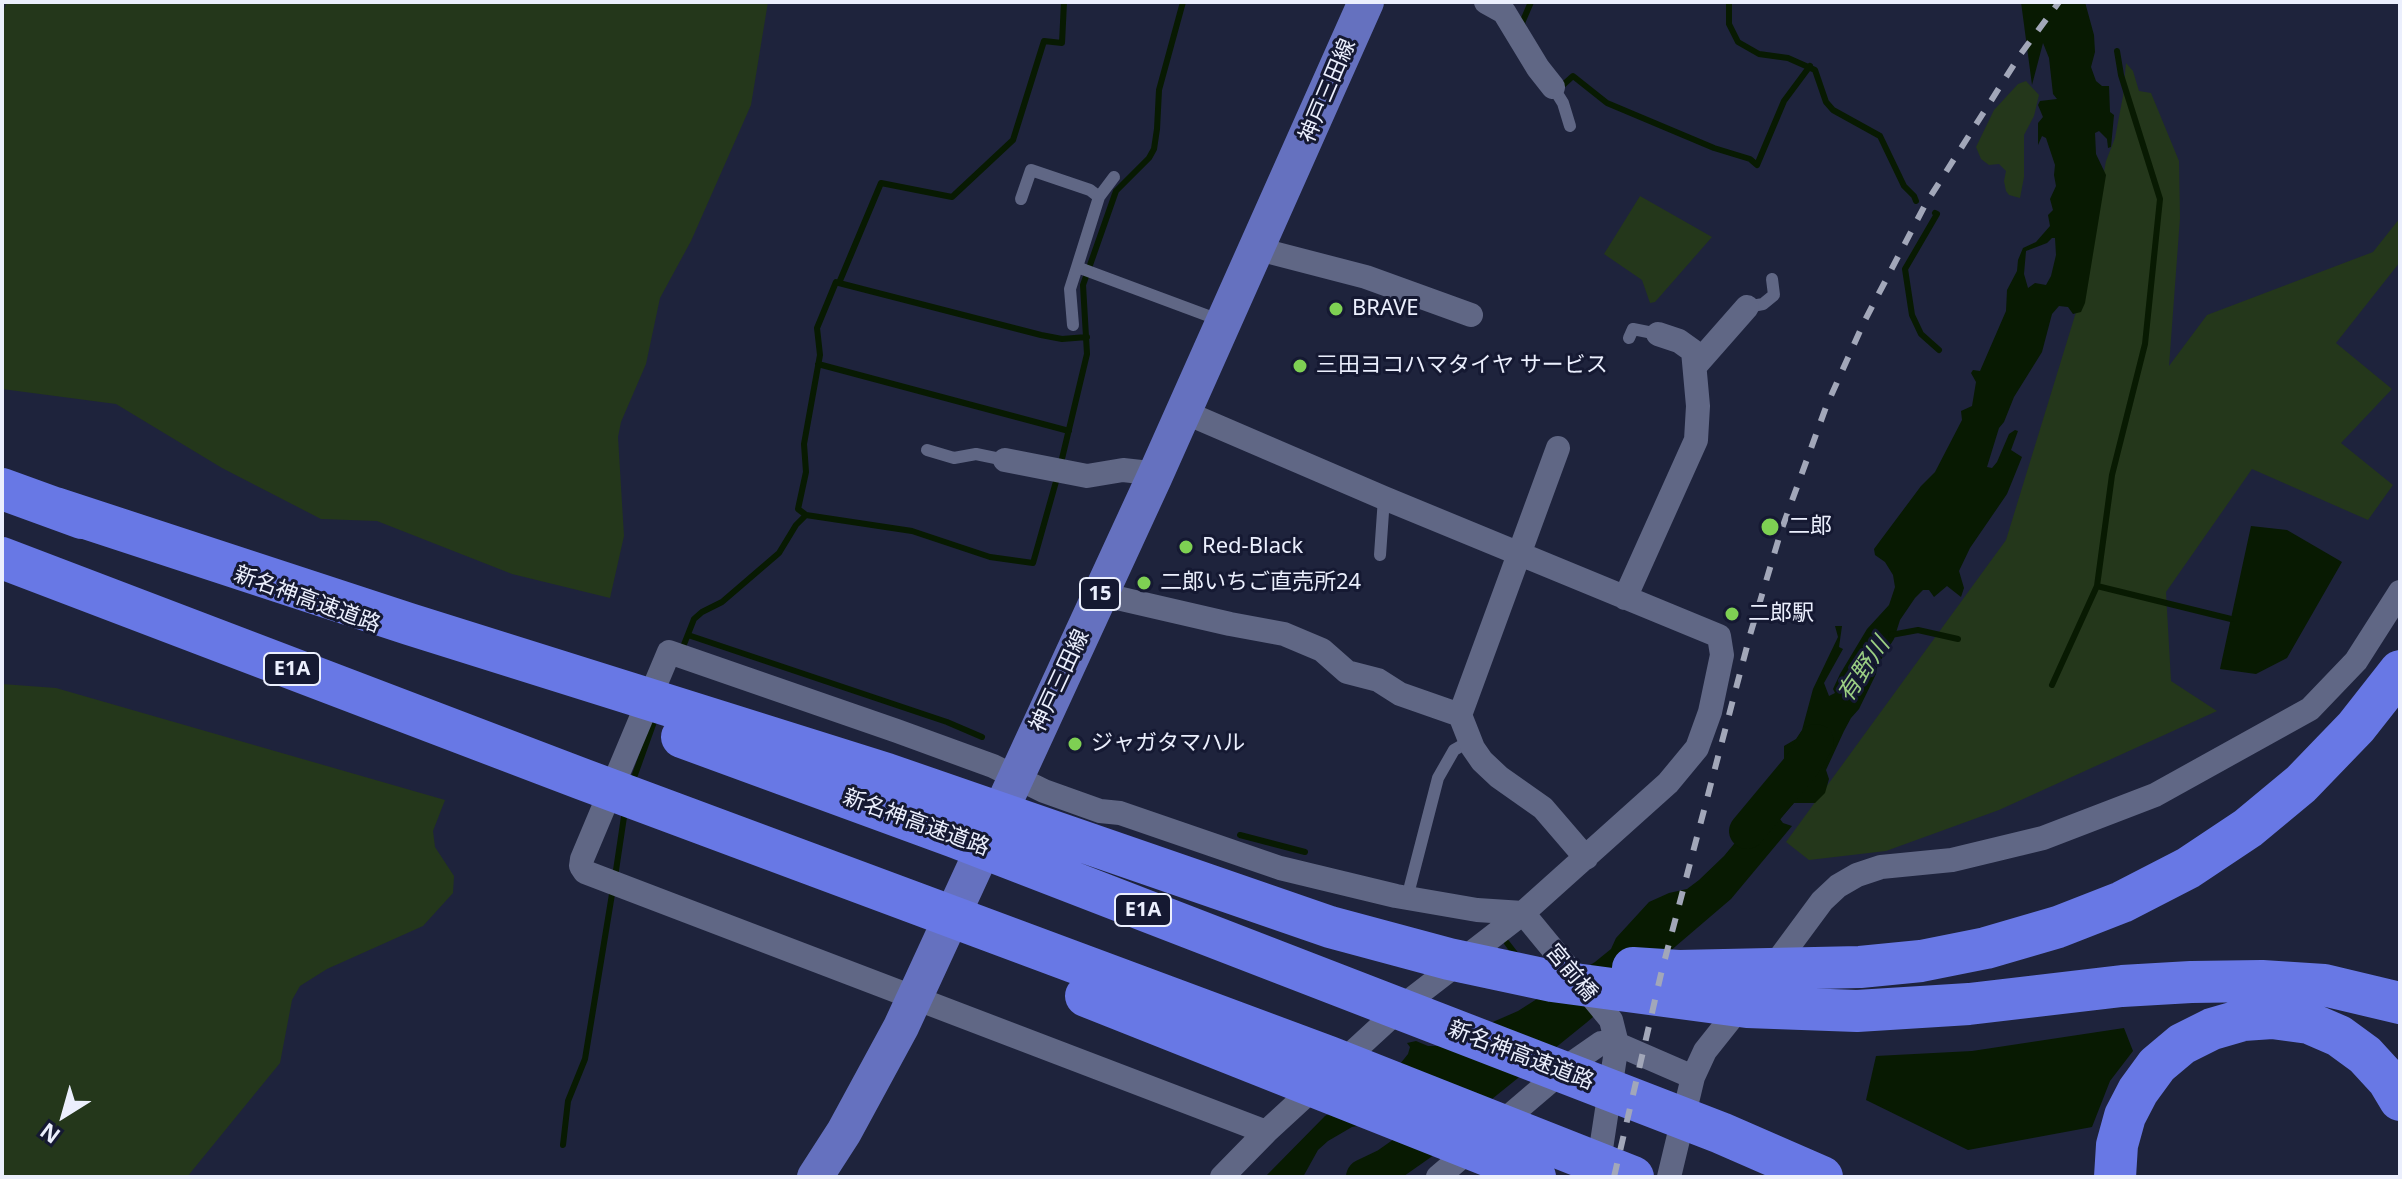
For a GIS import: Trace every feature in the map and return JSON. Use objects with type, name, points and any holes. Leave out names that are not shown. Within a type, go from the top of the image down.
[{"type":"highway","points":[[2,489],[567,684],[932,789],[1330,927],[1449,959],[1552,981],[1747,1007],[1857,1011],[1969,1004],[2122,986],[2262,981],[2324,985],[2400,1003]]},
{"type":"highway","name":"E1A","points":[[2,558],[582,779],[1329,1057],[1633,1177]]},
{"type":"highway","points":[[1330,927],[1493,953],[1600,966],[1679,971],[1860,967],[1921,961],[1973,951],[2058,927],[2122,902],[2188,868],[2248,828],[2301,784],[2356,727],[2400,671]]},
{"type":"highway","name":"新名神高速道路","points":[[567,684],[1721,1133],[1822,1177]]},
{"type":"highway","points":[[582,779],[683,827],[992,958],[1507,1163],[1535,1177]]},
{"type":"highway","points":[[2115,1177],[2117,1145],[2125,1116],[2157,1065],[2182,1044],[2212,1029],[2243,1020],[2272,1018],[2309,1023],[2339,1036],[2365,1055],[2388,1080],[2400,1100]]},
{"type":"main road","name":"神戸三田線","points":[[815,1177],[871,1084],[914,999],[1225,322],[1366,2]]},
{"type":"street","points":[[1486,2],[1504,12],[1553,87]]},
{"type":"street","points":[[1258,249],[1366,277],[1471,315]]},
{"type":"street","points":[[1696,365],[1747,307]]},
{"type":"street","points":[[1625,598],[1696,440],[1696,365],[1693,351],[1679,341],[1658,334]]},
{"type":"street","points":[[1184,412],[1719,636],[1722,655],[1710,712],[1697,748],[1668,783],[1586,858],[1528,919],[1404,1005],[1266,1132],[1222,1177]]},
{"type":"street","points":[[1558,448],[1460,715],[1482,761],[1543,808],[1586,858]]},
{"type":"street","points":[[1005,460],[1087,476],[1123,470],[1141,472],[1154,478]]},
{"type":"street","points":[[1669,1177],[1693,1077],[1705,1051],[1784,955],[1822,901],[1838,886],[1881,867],[1952,860],[2043,838],[2155,795],[2310,709],[2356,661],[2400,592]]},
{"type":"street","points":[[1100,594],[1284,634],[1322,650],[1347,672],[1378,680],[1400,694],[1460,715]]},
{"type":"street","points":[[1266,1132],[585,872],[581,866],[582,859],[669,652],[993,766],[1015,778],[1100,811],[1120,813],[1280,868],[1407,898],[1528,919]]},
{"type":"street","name":"宮前橋","points":[[1528,919],[1611,1020],[1617,1044]]},
{"type":"street","points":[[1438,1177],[1568,1066],[1601,1043],[1617,1044],[1693,1077]]},
{"type":"street","points":[[1597,1177],[1617,1044]]},
{"type":"lane","points":[[1553,87],[1563,103],[1570,126]]},
{"type":"lane","points":[[1021,199],[1031,170],[1090,190],[1099,197]]},
{"type":"lane","points":[[1073,325],[1070,289],[1099,197],[1114,177]]},
{"type":"lane","points":[[1077,267],[1225,322]]},
{"type":"lane","points":[[1747,307],[1763,304],[1774,295],[1772,279]]},
{"type":"lane","points":[[1629,338],[1633,329],[1658,334]]},
{"type":"lane","points":[[927,450],[954,458],[976,454],[1005,460]]},
{"type":"lane","points":[[1380,555],[1384,498]]},
{"type":"lane","points":[[1407,898],[1438,778],[1454,750],[1470,741]]},
{"type":"shaded area","points":[[7,2],[768,2],[751,105],[691,241],[660,298],[646,364],[621,422],[618,437],[624,536],[610,598],[512,574],[377,521],[321,519],[222,468],[116,404],[2,389],[2,14]]},
{"type":"shaded area","points":[[2126,63],[2133,71],[2139,91],[2151,93],[2179,161],[2180,218],[2169,366],[2207,315],[2373,252],[2400,218],[2400,262],[2336,343],[2392,389],[2341,443],[2393,485],[2368,520],[2252,469],[2166,592],[2171,681],[2217,711],[1999,810],[1886,851],[1809,860],[1786,842],[2006,540],[2080,299],[2106,161],[2115,138]]},
{"type":"shaded area","points":[[2026,81],[2039,95],[2034,116],[2024,135],[2024,177],[2020,198],[2006,191],[2006,171],[1999,164],[1989,165],[1981,159],[1976,147],[1994,110],[2018,84]]},
{"type":"shaded area","points":[[1640,196],[1712,237],[1655,302],[1650,303],[1642,280],[1604,254]]},
{"type":"shaded area","points":[[2,684],[56,688],[445,800],[433,831],[435,847],[454,876],[453,893],[423,926],[327,969],[300,986],[292,1000],[280,1063],[187,1177],[2,1177]]},
{"type":"water","points":[[2021,2],[2085,2],[2094,35],[2095,52],[2091,67],[2096,81],[2102,86],[2109,86],[2110,112],[2114,115],[2111,147],[2108,148],[2107,139],[2099,131],[2095,133],[2096,154],[2106,175],[2085,303],[2081,312],[2073,314],[2068,307],[2059,306],[2052,314],[2042,352],[1999,428],[1987,467],[1992,468],[1997,462],[2009,434],[2015,430],[2018,431],[2011,450],[2022,457],[2007,494],[1970,548],[1959,571],[1964,588],[1961,597],[1947,586],[1934,597],[1929,590],[1923,590],[1915,598],[1900,620],[1894,639],[1877,666],[1859,709],[1851,718],[1826,770],[1829,779],[1825,793],[1815,803],[1794,803],[1780,819],[1792,826],[1731,899],[1471,1116],[1383,1121],[1352,1127],[1318,1150],[1303,1177],[1265,1177],[1325,1116],[1400,1064],[1408,1054],[1410,1047],[1407,1043],[1416,1041],[1438,1046],[1518,1011],[1595,962],[1611,949],[1616,938],[1649,902],[1687,889],[1699,880],[1724,856],[1775,792],[1781,793],[1786,787],[1792,770],[1784,762],[1784,746],[1796,739],[1802,730],[1813,689],[1838,637],[1835,626],[1842,626],[1839,647],[1843,649],[1824,683],[1829,696],[1835,693],[1833,689],[1840,674],[1867,629],[1889,605],[1895,587],[1893,575],[1885,562],[1875,555],[1874,549],[1935,472],[1962,420],[1961,411],[1972,406],[1976,382],[1971,373],[1973,370],[1980,371],[2006,311],[2007,290],[2017,271],[2023,248],[2036,242],[2050,226],[2048,215],[2053,210],[2050,199],[2056,186],[2055,165],[2046,138],[2042,136],[2038,145],[2038,123],[2043,117],[2038,105],[2040,101],[2057,99],[2053,94],[2049,58],[2043,43],[2032,85]],"holes":[[[2055,238],[2056,255],[2051,276],[2046,285],[2035,283],[2028,288],[2024,274],[2026,251]]]},
{"type":"water","points":[[2251,526],[2287,530],[2342,562],[2287,658],[2256,674],[2220,669]]},
{"type":"water","points":[[2124,1028],[2133,1051],[2110,1081],[2092,1127],[1968,1150],[1866,1100],[1876,1056],[1972,1051]]},
{"type":"waterway","points":[[806,515],[798,509],[806,472],[804,444],[820,355],[817,328],[881,183],[952,197],[1013,140],[1044,41],[1062,43],[1064,2]]},
{"type":"waterway","points":[[1060,467],[1087,354],[1083,285],[1116,191],[1154,149],[1159,90],[1183,2]]},
{"type":"waterway","points":[[1524,28],[1522,23],[1531,2]]},
{"type":"waterway","points":[[1729,2],[1729,24],[1738,42],[1759,54],[1788,58],[1815,70],[1826,102],[1833,110],[1880,136],[1904,186],[1916,201]]},
{"type":"waterway","points":[[2097,586],[2112,475],[2145,344],[2160,199],[2121,75],[2117,51]]},
{"type":"waterway","points":[[1563,85],[1573,76],[1607,103],[1714,148],[1750,159],[1757,165],[1784,101],[1810,66]]},
{"type":"waterway","points":[[1935,213],[1905,269],[1912,315],[1921,334],[1939,350]]},
{"type":"waterway","points":[[839,283],[1041,335],[1062,339],[1087,337]]},
{"type":"waterway","points":[[818,364],[1069,431]]},
{"type":"waterway","points":[[681,652],[694,619],[722,602],[779,553],[806,515],[912,531],[990,557],[1033,563],[1057,478]]},
{"type":"waterway","points":[[2052,685],[2097,586],[2231,619]]},
{"type":"waterway","points":[[1891,635],[1918,630],[1958,639]]},
{"type":"waterway","points":[[688,635],[947,722],[982,737]]},
{"type":"waterway","points":[[632,783],[655,719]]},
{"type":"waterway","name":"有野川","points":[[1747,831],[1802,765],[1816,742]]},
{"type":"waterway","points":[[615,877],[625,810]]},
{"type":"waterway","points":[[1240,835],[1305,852]]},
{"type":"waterway","points":[[563,1145],[568,1101],[585,1059],[613,888]]},
{"type":"waterway","points":[[1507,943],[1517,956]]},
{"type":"waterway","name":"有野川","points":[[1364,1177],[1387,1166],[1451,1121]]},
{"type":"railway","points":[[1614,1177],[1661,974],[1750,635],[1781,531],[1826,407],[1864,322],[1925,205],[2020,55],[2059,2]]},
{"type":"place","name":"BRAVE","points":[[1336,309]]},
{"type":"place","name":"三田ヨコハマタイヤ サービス","points":[[1300,366]]},
{"type":"place","name":"二郎","points":[[1770,527]]},
{"type":"place","name":"Red-Black","points":[[1186,547]]},
{"type":"place","name":"二郎いちご直売所24","points":[[1144,583]]},
{"type":"place","name":"二郎駅","points":[[1732,614]]},
{"type":"place","name":"ジャガタマハル","points":[[1075,744]]}]
